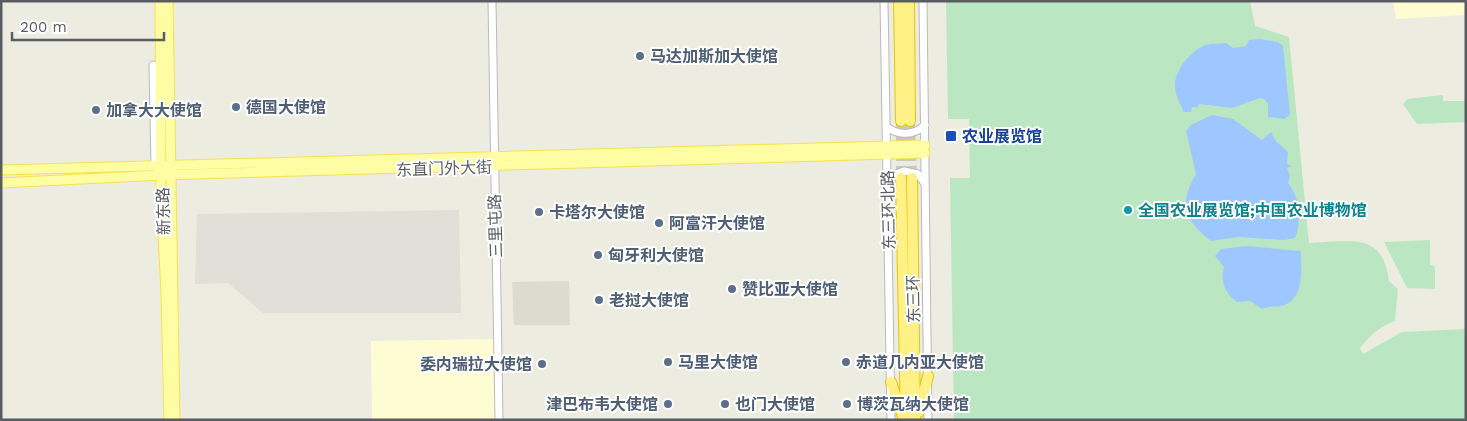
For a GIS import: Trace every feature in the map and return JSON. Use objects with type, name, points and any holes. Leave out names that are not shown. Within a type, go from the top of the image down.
[{"type":"highway","points":[[899,1],[906,121],[909,1]]},
{"type":"highway","name":"东三环","points":[[905,420],[907,178],[916,420]]},
{"type":"highway","points":[[916,420],[928,376]]},
{"type":"highway","points":[[891,382],[905,420]]},
{"type":"main road","name":"新东路","points":[[160,1],[169,420]]},
{"type":"main road","name":"新东路","points":[[168,1],[164,170],[175,420]]},
{"type":"main road","name":"东直门外大街","points":[[1,170],[164,170],[925,149]]},
{"type":"main road","name":"东直门外大街","points":[[1,183],[164,170]]},
{"type":"street","name":"三里屯路","points":[[492,1],[499,420]]},
{"type":"street","name":"东三环北路","points":[[884,1],[891,420]]},
{"type":"street","points":[[923,1],[928,420]]},
{"type":"street","name":"新东路","points":[[153,65],[164,170]]},
{"type":"street","points":[[886,126],[892,131],[903,133],[919,130],[925,125]]},
{"type":"street","points":[[887,186],[890,176],[904,171],[918,174],[923,179],[925,186]]},
{"type":"shaded area","points":[[1393,1],[1466,1],[1466,15],[1396,19]]},
{"type":"shaded area","points":[[459,210],[461,313],[263,313],[228,283],[195,284],[197,214]]},
{"type":"shaded area","points":[[569,281],[570,325],[514,325],[512,282]]},
{"type":"shaded area","points":[[498,339],[495,420],[372,420],[371,341]]},
{"type":"green space","name":"全国农业展览馆;中国农业博物馆","points":[[946,1],[1250,1],[1255,26],[1289,37],[1309,243],[1350,241],[1361,242],[1371,246],[1379,253],[1385,265],[1389,281],[1398,289],[1395,321],[1375,332],[1367,339],[1360,348],[1363,354],[1402,332],[1466,329],[1466,420],[954,420],[950,178],[970,178],[969,119],[948,119]]},
{"type":"green space","points":[[1443,95],[1443,101],[1466,101],[1466,122],[1417,124],[1403,104],[1408,99]]},
{"type":"green space","points":[[1430,240],[1430,265],[1435,266],[1435,289],[1407,288],[1384,242]]},
{"type":"water","points":[[1260,39],[1278,42],[1283,46],[1290,114],[1285,119],[1268,117],[1268,104],[1264,99],[1260,98],[1232,108],[1199,104],[1198,107],[1192,107],[1191,112],[1184,112],[1175,89],[1176,79],[1185,61],[1195,51],[1208,44],[1226,43],[1233,48],[1246,46],[1249,40]]},
{"type":"water","points":[[1212,115],[1233,119],[1262,140],[1271,132],[1275,140],[1288,152],[1287,164],[1292,166],[1287,168],[1290,176],[1288,183],[1295,195],[1299,209],[1299,224],[1295,238],[1283,240],[1239,237],[1211,241],[1202,234],[1190,219],[1186,203],[1187,194],[1196,174],[1186,131],[1191,125]]},
{"type":"water","points":[[1246,246],[1301,251],[1299,288],[1291,301],[1282,306],[1262,309],[1250,301],[1237,302],[1229,295],[1223,282],[1224,267],[1215,256],[1221,249]]},
{"type":"tunnel","points":[[901,121],[901,178]]},
{"type":"tunnel","points":[[910,121],[912,178]]},
{"type":"place","name":"马达加斯加大使馆","points":[[640,56]]},
{"type":"place","name":"德国大使馆","points":[[236,107]]},
{"type":"place","name":"加拿大大使馆","points":[[96,110]]},
{"type":"place","name":"农业展览馆","points":[[951,136]]},
{"type":"place","name":"全国农业展览馆;中国农业博物馆","points":[[1128,210]]},
{"type":"place","name":"卡塔尔大使馆","points":[[539,212]]},
{"type":"place","name":"阿富汗大使馆","points":[[659,223]]},
{"type":"place","name":"匈牙利大使馆","points":[[598,255]]},
{"type":"place","name":"赞比亚大使馆","points":[[732,289]]},
{"type":"place","name":"老挝大使馆","points":[[599,300]]},
{"type":"place","name":"马里大使馆","points":[[668,362]]},
{"type":"place","name":"赤道几内亚大使馆","points":[[846,362]]},
{"type":"place","name":"委内瑞拉大使馆","points":[[542,364]]},
{"type":"place","name":"津巴布韦大使馆","points":[[668,404]]},
{"type":"place","name":"也门大使馆","points":[[725,404]]},
{"type":"place","name":"博茨瓦纳大使馆","points":[[847,404]]}]
